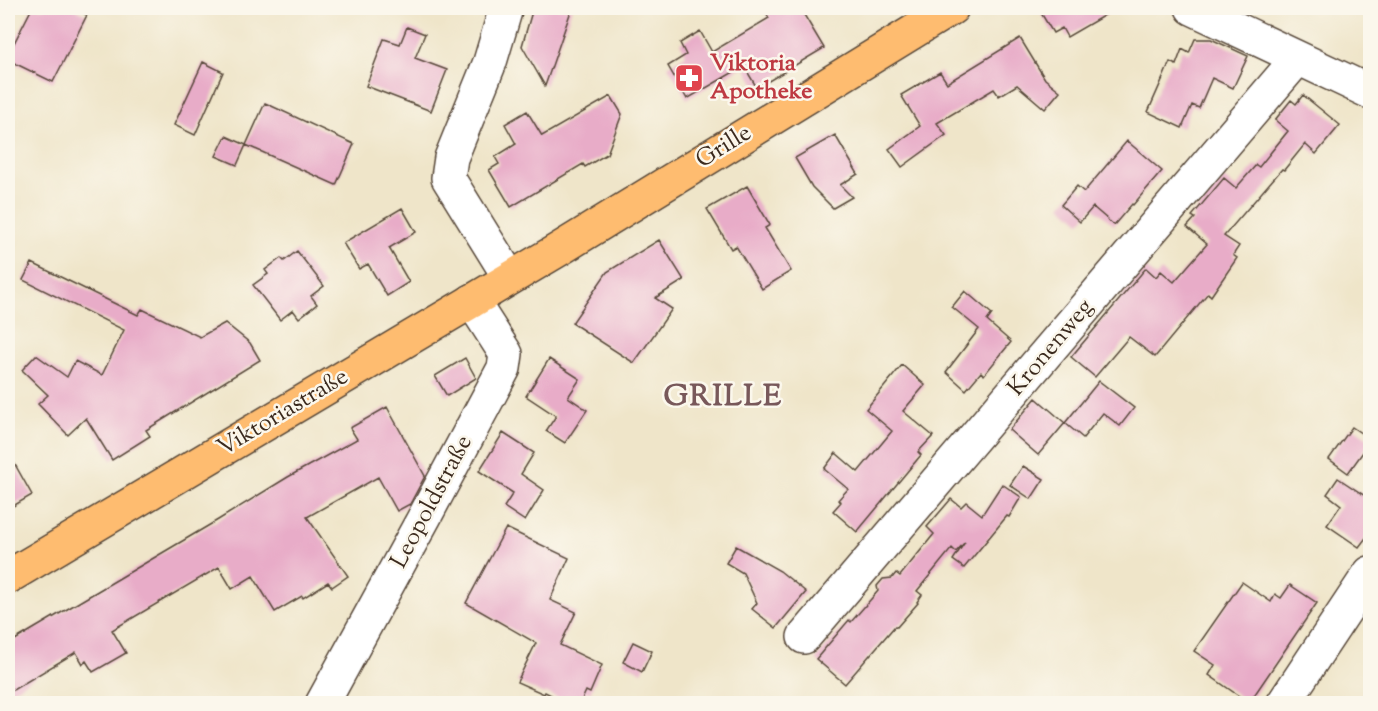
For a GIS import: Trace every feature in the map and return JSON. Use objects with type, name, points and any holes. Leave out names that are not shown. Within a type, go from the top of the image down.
[{"type":"main road","name":"Grille","points":[[558,250],[952,8]]},
{"type":"main road","name":"Viktoriastraße","points":[[8,577],[558,250]]},
{"type":"street","points":[[506,8],[490,63],[451,158],[448,178],[510,278]]},
{"type":"street","points":[[1192,8],[1371,92]]},
{"type":"street","name":"Kronenweg","points":[[804,637],[1298,58]]},
{"type":"street","name":"Leopoldstraße","points":[[322,704],[504,368],[506,354],[472,301]]},
{"type":"street","points":[[1283,704],[1371,573]]},
{"type":"building","points":[[32,8],[73,8],[87,15],[53,82],[8,60],[8,55]]},
{"type":"building","points":[[533,8],[572,8],[545,86],[522,46]]},
{"type":"building","points":[[763,8],[800,8],[824,48],[757,88],[744,66],[687,99],[668,66],[686,55],[680,43],[700,31],[712,52],[769,18]]},
{"type":"building","points":[[1038,8],[1117,8],[1067,37],[1062,28],[1053,33]]},
{"type":"building","points":[[407,27],[425,34],[415,58],[447,70],[431,111],[366,86],[384,39],[400,44]]},
{"type":"building","points":[[1020,38],[1045,79],[1060,91],[1045,109],[1017,85],[999,96],[994,89],[937,123],[946,135],[902,167],[889,149],[920,126],[901,95],[940,72],[947,83]]},
{"type":"building","points":[[1195,39],[1211,39],[1248,56],[1233,88],[1212,78],[1199,108],[1192,105],[1182,128],[1148,112],[1170,62],[1176,65],[1182,49],[1189,53]]},
{"type":"building","points":[[203,62],[223,72],[195,135],[174,125]]},
{"type":"building","points":[[1303,95],[1340,125],[1316,154],[1305,144],[1224,236],[1239,246],[1233,255],[1237,258],[1211,296],[1208,293],[1155,357],[1129,337],[1095,377],[1071,357],[1146,268],[1156,277],[1161,271],[1174,282],[1207,244],[1187,227],[1195,218],[1192,216],[1224,178],[1236,188],[1256,165],[1259,167],[1288,131],[1275,120],[1291,100],[1296,104]]},
{"type":"building","points":[[611,96],[622,114],[607,154],[585,167],[583,164],[511,207],[489,170],[499,164],[495,157],[516,144],[505,124],[527,111],[542,136]]},
{"type":"building","points":[[265,103],[354,144],[336,185],[246,145]]},
{"type":"building","points":[[835,135],[858,174],[840,185],[852,197],[833,208],[812,187],[795,158]]},
{"type":"building","points":[[226,136],[246,145],[237,165],[216,156]]},
{"type":"building","points":[[1127,141],[1162,171],[1114,225],[1093,207],[1080,222],[1061,205],[1077,186],[1084,192]]},
{"type":"building","points":[[747,186],[770,225],[765,228],[791,271],[762,289],[736,246],[731,249],[707,209]]},
{"type":"building","points":[[402,208],[416,232],[389,248],[409,282],[387,296],[368,264],[359,269],[343,243]]},
{"type":"building","points":[[659,240],[684,280],[655,298],[672,309],[634,363],[572,323],[607,272]]},
{"type":"building","points":[[297,251],[324,286],[311,296],[317,304],[299,318],[293,310],[280,320],[253,285],[268,274],[265,270],[281,258],[284,261]]},
{"type":"building","points":[[32,263],[138,315],[142,309],[200,337],[225,323],[250,343],[260,360],[146,430],[150,436],[112,460],[86,418],[68,435],[38,404],[48,395],[22,370],[36,355],[67,377],[75,361],[102,375],[124,330],[23,280]]},
{"type":"building","points":[[965,291],[992,314],[987,321],[1011,342],[984,375],[981,372],[966,390],[946,372],[979,329],[952,307]]},
{"type":"building","points":[[465,358],[476,378],[447,396],[435,376]]},
{"type":"building","points":[[549,359],[580,379],[568,397],[587,410],[565,443],[546,431],[556,416],[526,396]]},
{"type":"building","points":[[902,365],[925,385],[903,411],[933,436],[918,452],[921,455],[857,532],[833,511],[841,502],[838,500],[848,489],[824,469],[836,453],[858,472],[892,431],[866,409]]},
{"type":"building","points":[[1099,381],[1134,408],[1120,426],[1103,413],[1083,438],[1065,423]]},
{"type":"building","points":[[1036,398],[1065,423],[1038,455],[1009,430]]},
{"type":"building","points":[[387,407],[425,476],[410,504],[397,511],[378,477],[307,517],[348,576],[332,587],[328,582],[275,612],[253,576],[232,589],[219,567],[112,630],[126,653],[93,672],[86,661],[83,664],[76,652],[8,693],[8,644],[288,477],[357,439],[350,428]]},
{"type":"building","points":[[1352,427],[1371,441],[1348,473],[1329,459]]},
{"type":"building","points":[[503,433],[534,453],[521,474],[544,490],[525,521],[504,507],[513,493],[479,471]]},
{"type":"building","points":[[8,452],[32,495],[8,509]]},
{"type":"building","points":[[1023,466],[1044,479],[1031,499],[1010,485]]},
{"type":"building","points":[[1338,478],[1371,500],[1371,524],[1367,529],[1369,534],[1359,547],[1327,525],[1341,505],[1327,494]]},
{"type":"building","points":[[1002,484],[1021,497],[1009,517],[1007,516],[964,568],[953,560],[965,542],[956,552],[952,548],[917,591],[922,595],[918,603],[845,684],[816,659],[849,620],[851,622],[878,591],[877,586],[883,579],[892,578],[896,573],[900,576],[934,534],[927,527],[951,499],[961,507],[966,502],[982,515]]},
{"type":"building","points":[[506,528],[569,558],[550,600],[576,612],[560,645],[602,665],[590,693],[586,691],[580,704],[569,704],[517,682],[536,643],[466,603]]},
{"type":"building","points":[[736,546],[780,571],[806,592],[776,628],[752,609],[757,603],[743,573],[726,563]]},
{"type":"building","points":[[1242,582],[1271,602],[1275,594],[1281,598],[1290,585],[1317,603],[1249,703],[1209,675],[1215,665],[1194,651]]},
{"type":"building","points":[[633,642],[652,651],[642,672],[623,662]]},
{"type":"place","name":"Viktoria Apotheke","points":[[689,78]]},
{"type":"district","name":"GRILLE","points":[[723,397]]}]
